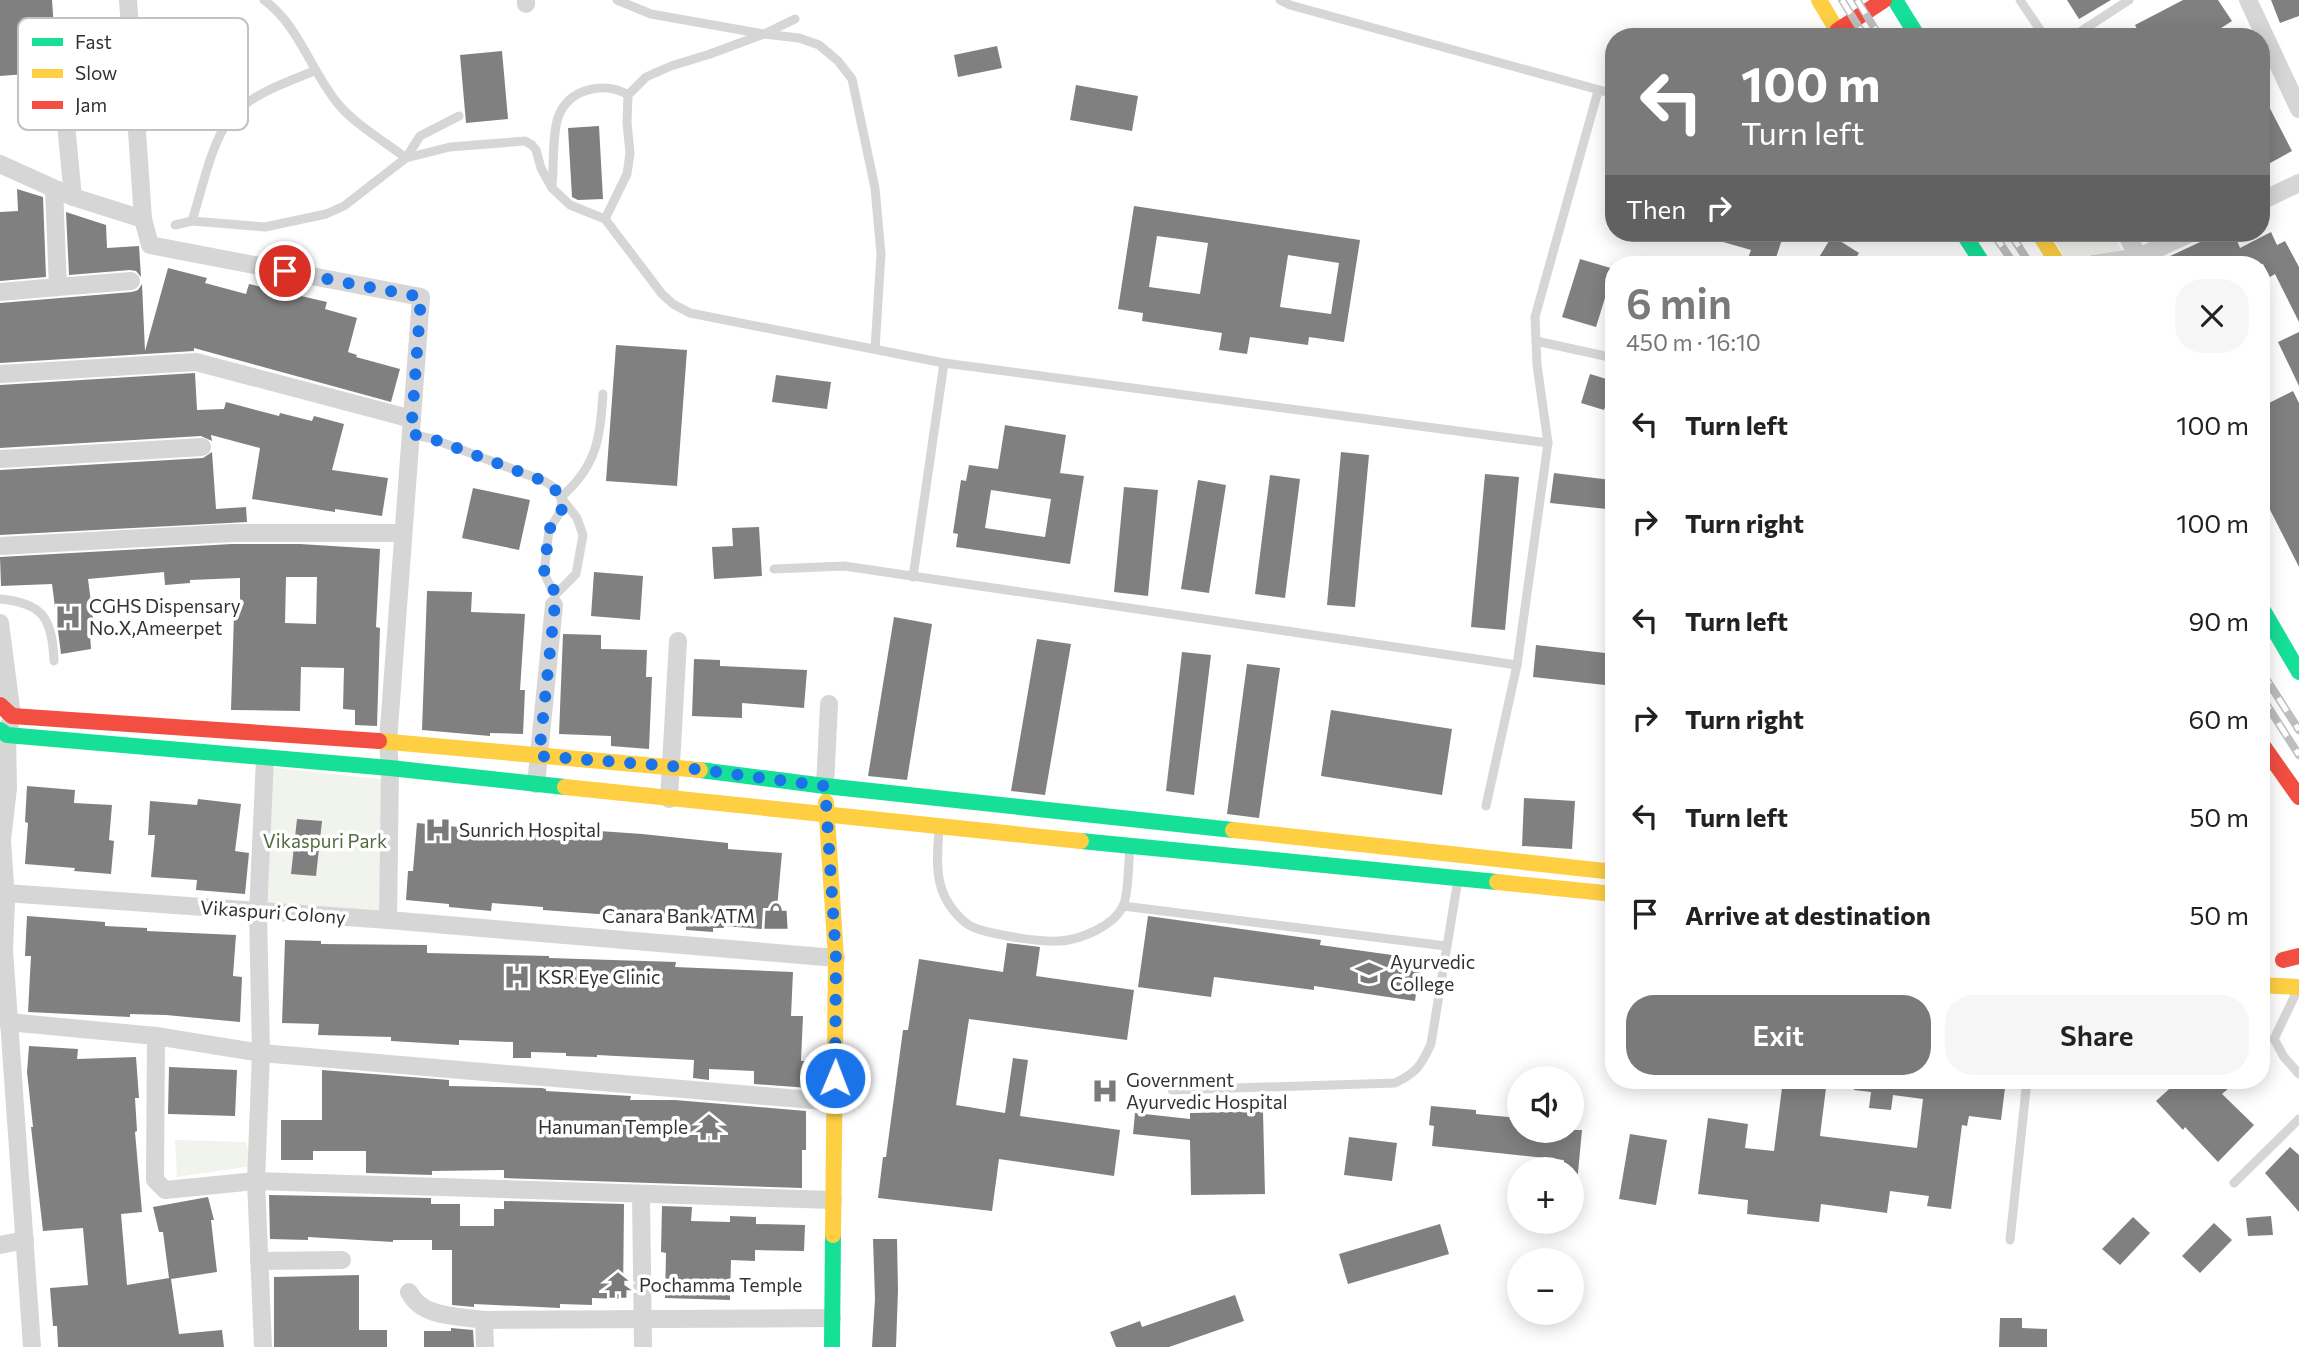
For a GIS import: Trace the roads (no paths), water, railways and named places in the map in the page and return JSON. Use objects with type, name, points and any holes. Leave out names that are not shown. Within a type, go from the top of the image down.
[{"type":"main road","points":[[1819,0],[1836,24],[1884,0]]},
{"type":"main road","points":[[1895,0],[1912,28]]},
{"type":"main road","points":[[2270,622],[2299,671]]},
{"type":"main road","points":[[6,711],[671,766],[825,786],[1605,872]]},
{"type":"main road","points":[[4,743],[390,768],[827,816],[1605,893]]},
{"type":"main road","points":[[2270,756],[2299,797]]},
{"type":"main road","points":[[825,786],[836,958],[832,1347]]},
{"type":"main road","points":[[2270,985],[2299,987]]},
{"type":"street","points":[[128,0],[129,18]]},
{"type":"street","points":[[2248,0],[2261,28]]},
{"type":"street","points":[[2270,47],[2299,109]]},
{"type":"street","points":[[67,130],[73,197]]},
{"type":"street","points":[[137,130],[144,219],[150,244],[421,297],[388,742],[388,920]]},
{"type":"street","points":[[0,164],[73,197],[144,219]]},
{"type":"street","points":[[2270,197],[2299,183]]},
{"type":"street","points":[[54,189],[58,287]]},
{"type":"street","points":[[2149,256],[2175,242]]},
{"type":"street","points":[[0,292],[131,281]]},
{"type":"street","points":[[0,374],[196,362],[412,426]]},
{"type":"street","points":[[0,459],[202,447]]},
{"type":"street","points":[[0,546],[232,533],[402,533]]},
{"type":"street","points":[[536,784],[555,599]]},
{"type":"street","points":[[0,623],[8,788],[2,840],[8,1022],[32,1347]]},
{"type":"street","points":[[669,799],[678,642]]},
{"type":"street","points":[[825,786],[829,704]]},
{"type":"street","points":[[263,1347],[256,1181],[261,1053],[258,912],[265,758]]},
{"type":"street","name":"Vikaspuri Colony","points":[[5,893],[388,920],[836,958]]},
{"type":"street","points":[[8,1022],[156,1036],[261,1053],[835,1102]]},
{"type":"street","points":[[156,1036],[155,1180],[165,1190],[256,1181],[834,1200]]},
{"type":"street","points":[[641,1194],[643,1347]]},
{"type":"street","points":[[0,1245],[25,1241]]},
{"type":"street","points":[[259,1261],[342,1260]]},
{"type":"street","points":[[409,1292],[415,1304],[435,1313],[484,1320],[832,1318]]},
{"type":"street","points":[[484,1320],[485,1347]]},
{"type":"lane","points":[[264,0],[277,10],[314,71],[340,106],[406,158]]},
{"type":"lane","points":[[617,0],[652,14],[799,38],[819,45],[838,61],[852,79],[875,188],[881,254],[876,349]]},
{"type":"lane","points":[[1280,0],[1605,92]]},
{"type":"lane","points":[[2020,0],[2039,28]]},
{"type":"lane","points":[[2086,28],[2129,0]]},
{"type":"lane","points":[[605,219],[627,174],[630,152],[628,95],[646,78],[671,66],[764,34],[795,19]]},
{"type":"lane","points":[[248,104],[264,93],[314,71]]},
{"type":"lane","points":[[552,188],[558,116],[566,104],[591,88],[617,88],[628,95]]},
{"type":"lane","points":[[1486,806],[1517,665],[1548,443],[1535,317],[1598,91]]},
{"type":"lane","points":[[175,225],[192,221],[265,227],[326,214],[344,206],[406,158],[420,136],[459,116]]},
{"type":"lane","points":[[192,221],[223,130]]},
{"type":"lane","points":[[406,158],[450,147],[525,141],[536,150],[541,169],[552,188],[570,205],[605,219],[662,294],[690,313],[944,363],[1548,443]]},
{"type":"lane","points":[[1536,341],[1605,356]]},
{"type":"lane","points":[[913,577],[944,363]]},
{"type":"lane","points":[[561,497],[572,488],[592,461],[600,434],[603,394]]},
{"type":"lane","points":[[412,426],[433,439],[552,486],[561,497],[577,518],[583,535],[576,575],[555,599],[544,573],[549,530],[562,509],[561,497]]},
{"type":"lane","points":[[774,569],[844,566],[1517,665]]},
{"type":"lane","points":[[0,599],[19,601],[38,609],[47,622],[53,642],[54,661]]},
{"type":"lane","points":[[939,827],[936,870],[941,887],[956,913],[967,924],[981,932],[1059,941],[1084,936],[1115,917],[1123,905],[1130,846]]},
{"type":"lane","points":[[1172,1090],[1395,1083],[1412,1075],[1423,1062],[1431,1044],[1462,857]]},
{"type":"lane","points":[[1123,905],[1446,946]]},
{"type":"lane","points":[[2299,987],[2274,1039],[2277,1047],[2299,1074]]},
{"type":"lane","points":[[2010,1240],[2026,1089]]},
{"type":"lane","points":[[2234,1183],[2299,1119]]},
{"type":"railway","points":[[1842,0],[1859,28]]},
{"type":"railway","points":[[1857,0],[1874,28]]},
{"type":"railway","points":[[1999,242],[2009,256]]},
{"type":"railway","points":[[2016,242],[2025,256]]},
{"type":"railway","points":[[2270,685],[2299,730]]},
{"type":"railway","points":[[2270,710],[2299,755]]},
{"type":"place","name":"CGHS Dispensary No.X,Ameerpet","points":[[68,617]]},
{"type":"place","name":"Sunrich Hospital","points":[[438,830]]},
{"type":"place","name":"Canara Bank ATM","points":[[776,916]]},
{"type":"place","name":"Ayurvedic College","points":[[1369,973]]},
{"type":"place","name":"KSR Eye Clinic","points":[[517,977]]},
{"type":"place","name":"Government Ayurvedic Hospital","points":[[1105,1091]]},
{"type":"place","name":"Hanuman Temple","points":[[709,1127]]},
{"type":"place","name":"Pochamma Temple","points":[[618,1285]]},
{"type":"park label","name":"Vikaspuri Park","points":[[325,841]]}]
